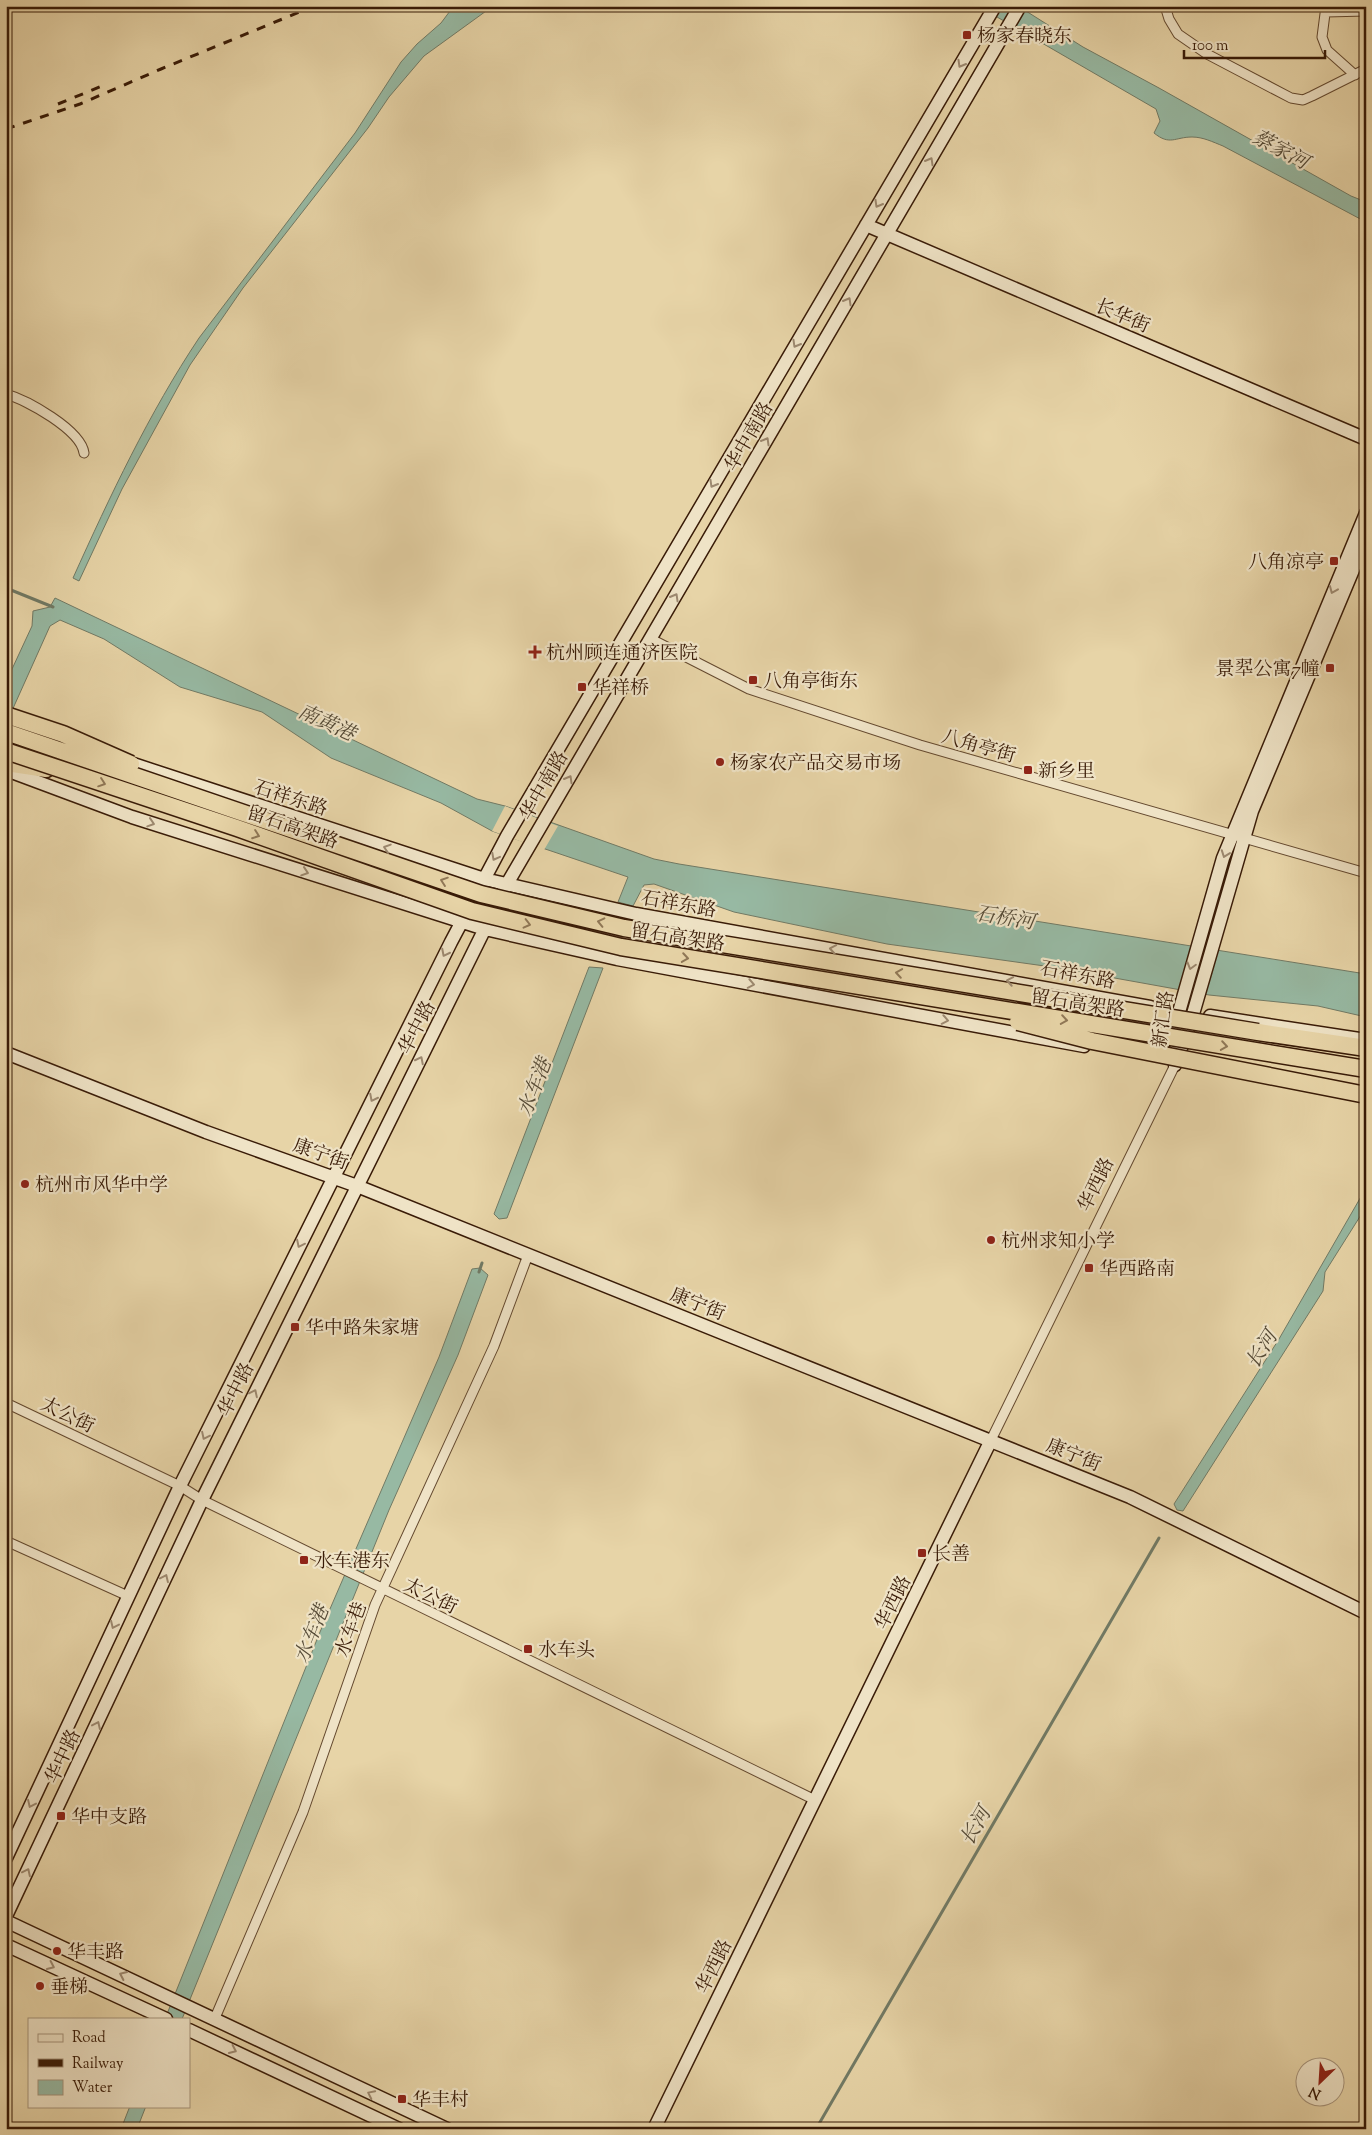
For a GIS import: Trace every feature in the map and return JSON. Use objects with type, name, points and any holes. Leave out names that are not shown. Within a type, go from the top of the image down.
[{"type":"highway","name":"留石高架路","points":[[7,722],[239,810],[481,894],[624,928],[1366,1048]]},
{"type":"highway","name":"留石高架路","points":[[6,751],[237,828],[472,911],[621,947],[1366,1069]]},
{"type":"highway","points":[[6,763],[77,774]]},
{"type":"highway","points":[[912,995],[1092,1040],[1366,1094]]},
{"type":"highway","points":[[1258,1032],[1366,1041]]},
{"type":"main road","name":"华中南路","points":[[484,879],[520,812],[995,6]]},
{"type":"main road","name":"华中南路","points":[[507,884],[1020,6]]},
{"type":"main road","name":"长华街","points":[[866,225],[1366,439]]},
{"type":"main road","name":"新汇路","points":[[1175,1064],[1194,1014],[1215,941],[1238,838],[1366,513]]},
{"type":"main road","name":"新汇路","points":[[1175,1064],[1178,1012],[1223,858],[1238,838],[1252,811],[1366,539]]},
{"type":"main road","name":"石祥东路","points":[[7,722],[484,879],[636,914],[1178,1012],[1366,1041]]},
{"type":"main road","points":[[6,770],[132,817],[486,929],[617,959],[1175,1064],[1366,1089]]},
{"type":"main road","name":"华中路","points":[[6,1858],[180,1486],[484,879]]},
{"type":"main road","name":"华中路","points":[[6,1916],[202,1500],[507,884]]},
{"type":"main road","name":"康宁街","points":[[6,1053],[206,1132],[357,1186],[1130,1497],[1366,1613]]},
{"type":"main road","name":"华西路","points":[[654,2129],[991,1440]]},
{"type":"main road","points":[[6,1921],[447,2129]]},
{"type":"main road","points":[[6,1945],[163,2018]]},
{"type":"main road","points":[[190,2030],[399,2129]]},
{"type":"street","points":[[1165,6],[1169,19],[1178,34],[1207,54],[1291,98],[1303,100],[1366,69]]},
{"type":"street","points":[[1355,75],[1327,50],[1322,38],[1326,9],[1366,11]]},
{"type":"street","points":[[6,394],[37,408],[72,432],[83,445],[84,453]]},
{"type":"street","name":"八角亭街","points":[[651,639],[749,689],[920,745],[1238,838],[1366,873]]},
{"type":"street","name":"华西路","points":[[991,1440],[1175,1064]]},
{"type":"street","name":"水车巷","points":[[214,2018],[295,1834],[375,1605],[494,1346],[528,1255]]},
{"type":"street","name":"太公街","points":[[6,1403],[180,1486],[202,1500],[333,1565],[815,1800]]},
{"type":"street","points":[[6,1540],[128,1596]]},
{"type":"water","points":[[450,6],[493,6],[424,56],[389,97],[368,128],[243,288],[190,365],[122,489],[79,581],[73,578],[147,425],[199,338],[355,133],[401,62],[417,44],[441,23],[450,11]]},
{"type":"water","points":[[978,6],[1018,6],[1083,47],[1351,196],[1366,202],[1366,222],[1223,146],[1196,137],[1169,140],[1160,137],[1154,133],[1160,121],[1156,109]]},
{"type":"water","name":"石桥河","points":[[55,598],[477,799],[505,806],[654,859],[1366,974],[1366,1017],[1318,1006],[1209,995],[1059,968],[887,944],[734,912],[654,884],[644,885],[633,906],[618,902],[628,877],[492,831],[441,803],[331,758],[262,712],[180,687],[104,639],[60,620],[50,626],[6,724],[6,682],[32,626],[33,611],[50,607]]},
{"type":"water","points":[[589,967],[603,968],[507,1218],[499,1219],[494,1214]]},
{"type":"water","points":[[1366,1188],[1366,1207],[1325,1272],[1323,1291],[1183,1511],[1177,1510],[1174,1504],[1279,1339]]},
{"type":"water","points":[[480,1268],[488,1275],[458,1355],[389,1510],[182,2018],[165,2018],[320,1632],[439,1357],[472,1269]]},
{"type":"water","points":[[129,2108],[145,2108],[137,2129],[121,2129]]},
{"type":"pier","points":[[505,806],[558,826],[544,850],[492,831]]},
{"type":"waterway","name":"南黄港","points":[[6,588],[53,607]]},
{"type":"waterway","name":"水车港","points":[[479,1272],[482,1263]]},
{"type":"waterway","name":"长河","points":[[816,2129],[1159,1538]]},
{"type":"railway","points":[[6,129],[80,104],[314,6]]},
{"type":"railway","points":[[58,104],[102,86]]},
{"type":"place","name":"杨家春晓东","points":[[967,35]]},
{"type":"place","name":"八角凉亭","points":[[1334,561]]},
{"type":"place","name":"杭州顾连通济医院","points":[[535,652]]},
{"type":"place","name":"景翆公寓7幢","points":[[1330,668]]},
{"type":"place","name":"八角亭街东","points":[[753,680]]},
{"type":"place","name":"华祥桥","points":[[582,687]]},
{"type":"place","name":"杨家农产品交易市场","points":[[720,762]]},
{"type":"place","name":"新乡里","points":[[1028,770]]},
{"type":"place","name":"杭州市风华中学","points":[[25,1184]]},
{"type":"place","name":"杭州求知小学","points":[[991,1240]]},
{"type":"place","name":"华西路南","points":[[1089,1268]]},
{"type":"place","name":"华中路朱家塘","points":[[295,1327]]},
{"type":"place","name":"长善","points":[[922,1553]]},
{"type":"place","name":"水车港东","points":[[304,1560]]},
{"type":"place","name":"水车头","points":[[528,1649]]},
{"type":"place","name":"华中支路","points":[[61,1816]]},
{"type":"place","name":"华丰路","points":[[57,1951]]},
{"type":"place","name":"垂梯","points":[[40,1986]]},
{"type":"place","name":"华丰村","points":[[402,2099]]},
{"type":"water label","name":"蔡家河","points":[[1281,149]]}]
